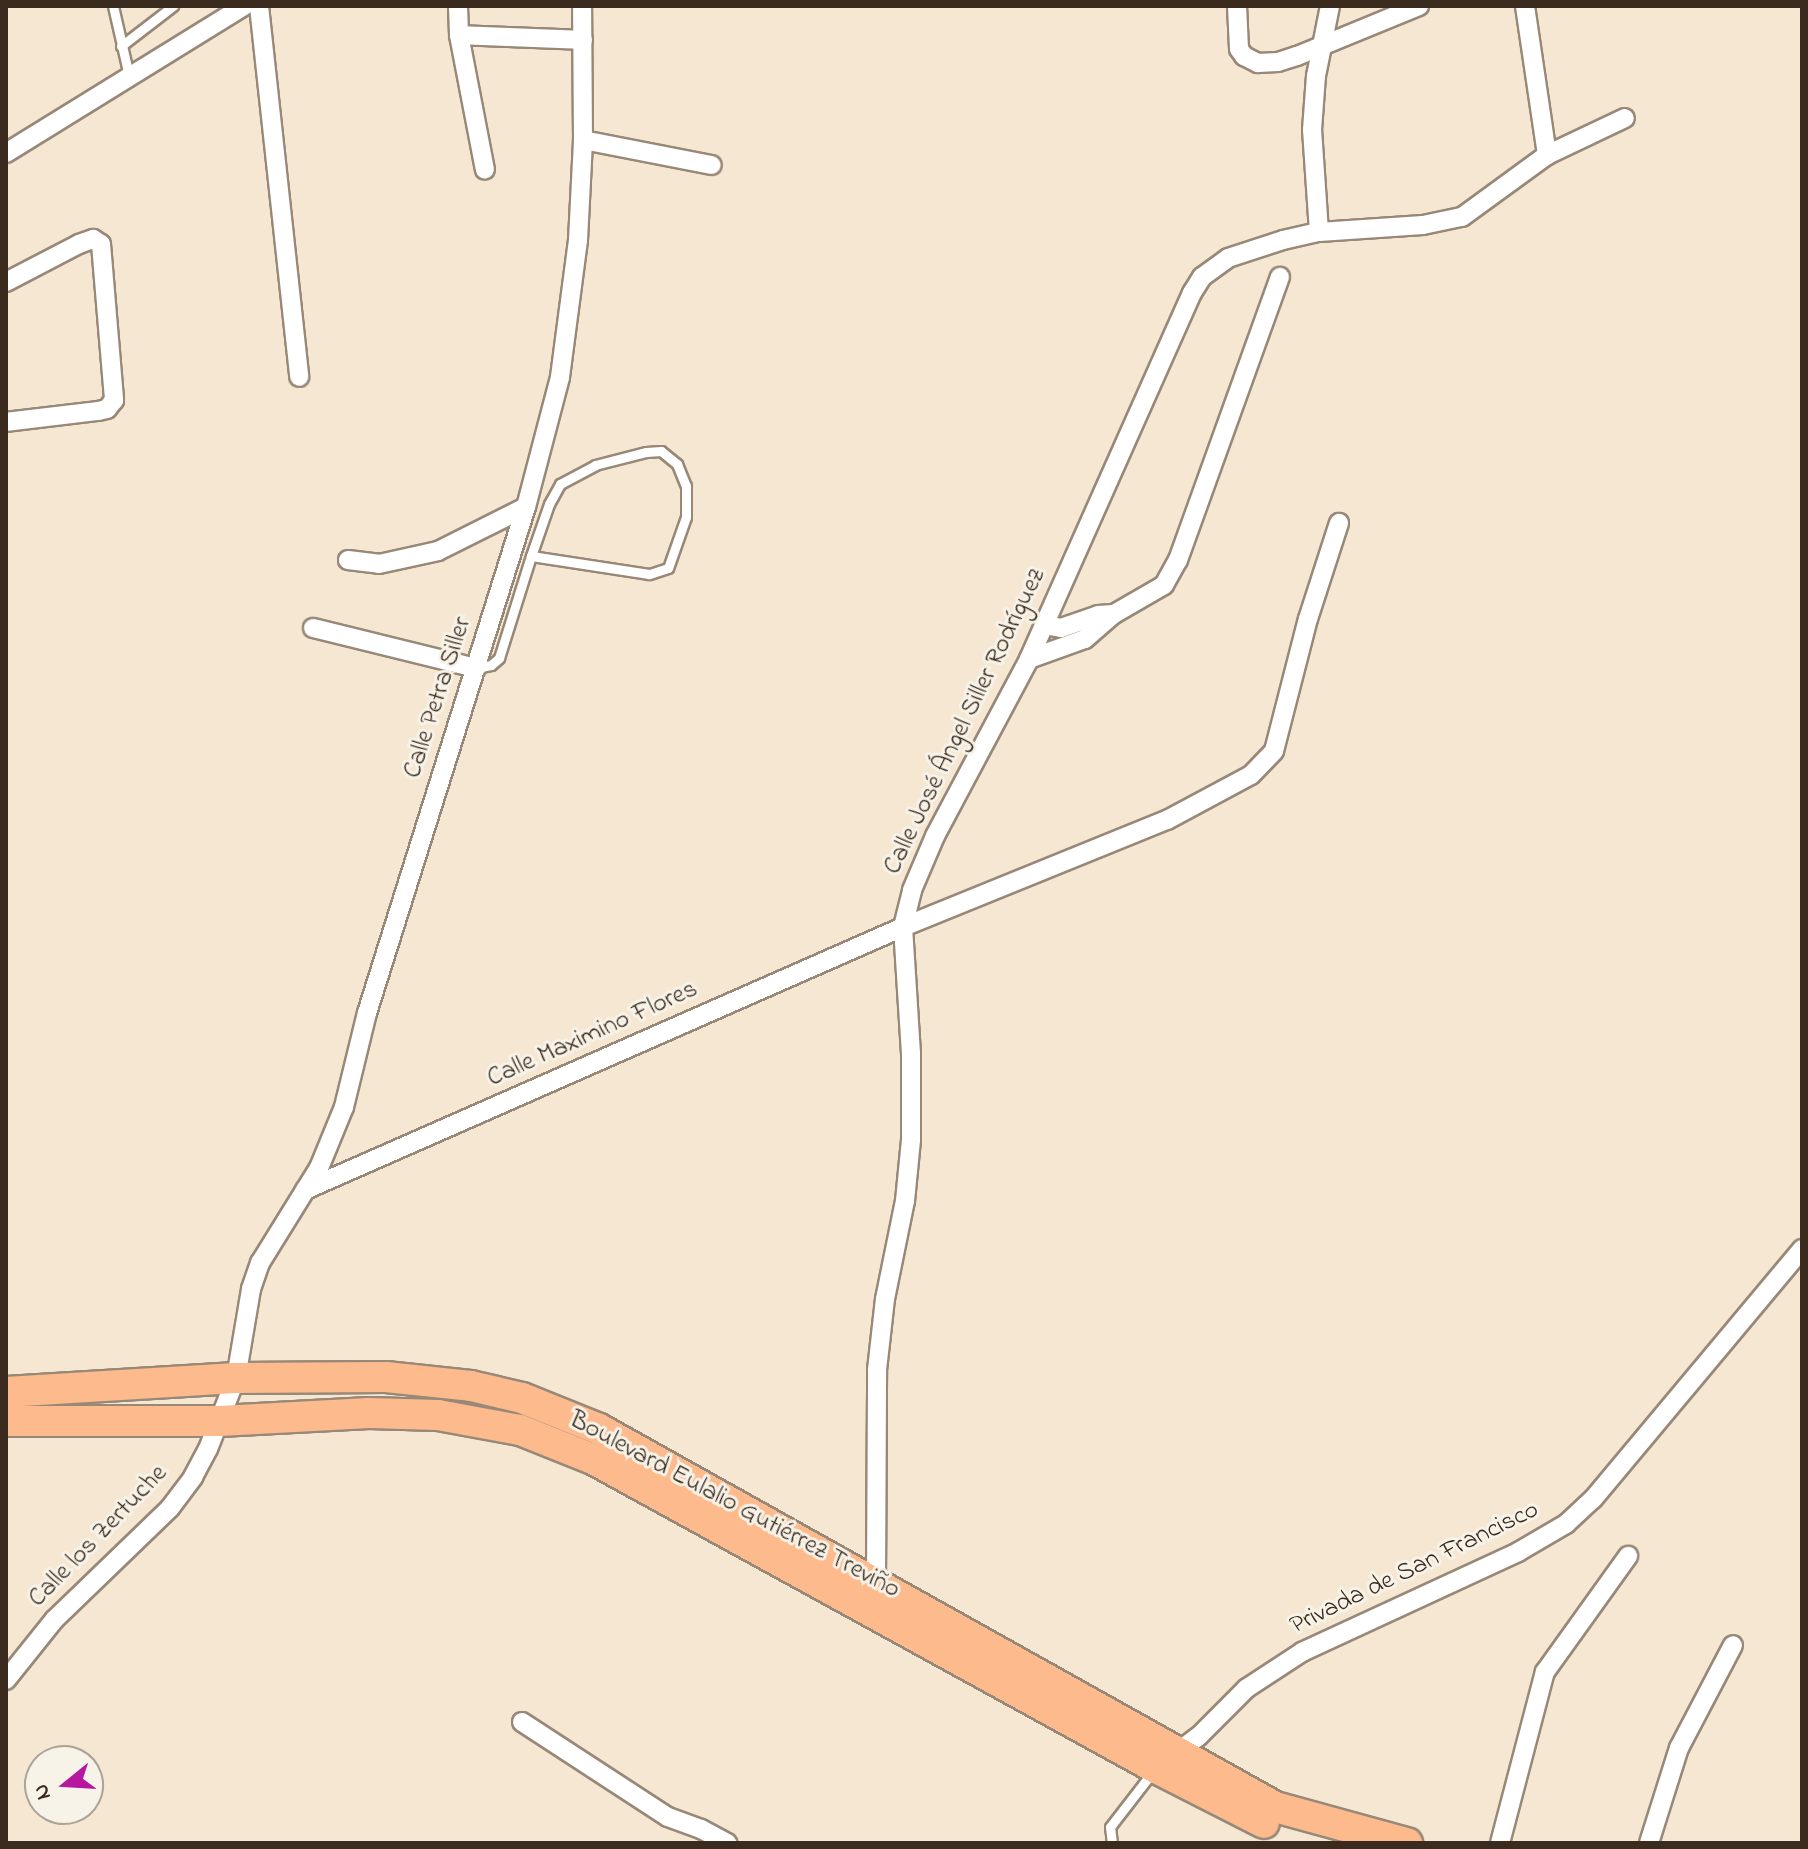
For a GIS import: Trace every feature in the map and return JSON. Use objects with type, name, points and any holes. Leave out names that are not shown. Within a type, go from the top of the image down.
[{"type":"main road","name":"Boulevard Eulalio Gutiérrez Treviño","points":[[6,1392],[236,1378],[386,1377],[499,1392],[599,1429],[696,1498],[1166,1760],[1269,1825],[1339,1843]]},
{"type":"main road","name":"Boulevard Eulalio Gutiérrez Treviño","points":[[6,1421],[220,1421],[369,1413],[438,1415],[479,1421],[558,1443],[696,1498],[876,1581],[926,1625]]},
{"type":"main road","name":"Boulevard Eulalio Gutiérrez Treviño","points":[[1166,1760],[1275,1807],[1407,1843]]},
{"type":"street","points":[[6,153],[244,6]]},
{"type":"street","points":[[259,6],[299,377]]},
{"type":"street","points":[[458,6],[459,35],[485,170]]},
{"type":"street","name":"Calle Petra Siller","points":[[236,1378],[251,1289],[260,1263],[319,1168],[344,1107],[367,1013],[526,507],[560,377],[574,285],[583,140],[582,6]]},
{"type":"street","points":[[1237,6],[1239,49],[1251,61],[1278,62],[1419,6]]},
{"type":"street","points":[[1319,232],[1312,130],[1316,76],[1330,6]]},
{"type":"street","points":[[1525,6],[1547,155]]},
{"type":"street","points":[[459,35],[583,40]]},
{"type":"street","name":"Calle José Ángel Siller Rodríguez","points":[[876,1581],[879,1347],[905,1201],[911,1140],[911,1054],[903,927],[923,861],[1029,659],[1202,277],[1228,258],[1319,232],[1423,225],[1462,217],[1547,155],[1625,118]]},
{"type":"street","points":[[583,140],[712,165]]},
{"type":"street","points":[[6,282],[79,244],[93,239],[101,244],[114,400],[107,409],[98,411],[6,422]]},
{"type":"street","points":[[1029,659],[1085,639],[1114,614],[1164,585],[1178,560],[1280,277]]},
{"type":"street","points":[[348,560],[379,564],[438,551],[526,507]]},
{"type":"street","name":"Calle Maximino Flores","points":[[303,1191],[903,927],[1167,820],[1232,786],[1266,763],[1279,735],[1308,619],[1339,523]]},
{"type":"street","points":[[1044,625],[1061,628],[1098,615],[1114,614]]},
{"type":"street","points":[[313,628],[476,668]]},
{"type":"street","name":"Privada de San Francisco","points":[[1166,1760],[1198,1737],[1247,1688],[1302,1652],[1518,1552],[1566,1524],[1593,1499],[1802,1249]]},
{"type":"street","name":"Calle los Zertuche","points":[[6,1680],[54,1620],[170,1508],[193,1477],[220,1421],[236,1378]]},
{"type":"street","points":[[1500,1843],[1545,1672],[1628,1556]]},
{"type":"street","points":[[1649,1843],[1679,1748],[1733,1645]]},
{"type":"street","points":[[522,1722],[668,1817],[727,1843]]},
{"type":"lane","points":[[113,6],[129,76]]},
{"type":"lane","points":[[121,46],[173,6]]},
{"type":"lane","points":[[476,668],[491,665],[499,658],[531,556],[554,491],[568,477],[595,465],[646,452],[661,451],[677,464],[686,486],[686,517],[668,568],[649,574],[531,556]]},
{"type":"lane","points":[[1112,1843],[1110,1827],[1166,1760]]}]
